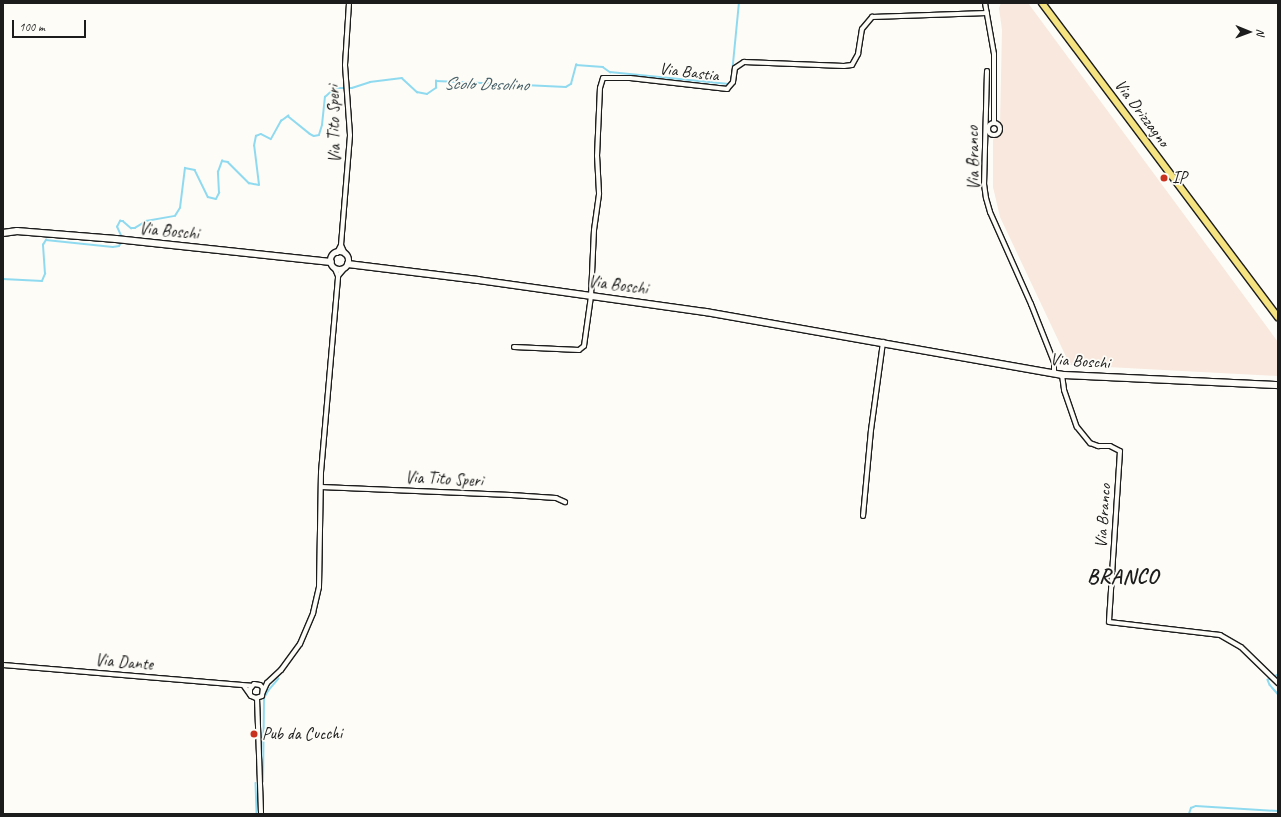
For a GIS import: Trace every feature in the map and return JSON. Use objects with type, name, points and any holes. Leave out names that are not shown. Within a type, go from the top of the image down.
[{"type":"main road","name":"Via Drizzagno","points":[[1042,3],[1278,317]]},
{"type":"street","name":"Via Tito Speri","points":[[345,254],[342,245],[350,135],[346,84],[349,3]]},
{"type":"street","points":[[985,3],[994,54],[994,122]]},
{"type":"street","name":"Via Bastia","points":[[590,296],[594,230],[600,193],[597,156],[600,88],[604,78],[630,78],[727,89],[733,82],[736,68],[744,62],[844,66],[852,65],[858,54],[862,29],[872,17],[987,13]]},
{"type":"street","name":"Via Branco","points":[[987,71],[984,184],[986,198],[990,212],[1016,266],[1051,355],[1055,367],[1054,374]]},
{"type":"street","name":"Via Boschi","points":[[3,232],[24,232],[116,239],[331,262]]},
{"type":"street","name":"Via Tito Speri","points":[[337,253],[342,245]]},
{"type":"street","points":[[257,698],[262,696],[266,683],[281,670],[300,644],[313,613],[319,587],[321,487],[338,276],[331,262],[332,258],[337,253],[345,254],[348,258],[348,264],[338,276]]},
{"type":"street","name":"Via Boschi","points":[[348,264],[706,312],[883,342],[1054,374],[1278,385]]},
{"type":"street","points":[[335,269],[343,270]]},
{"type":"street","points":[[514,347],[579,350],[584,346],[586,337],[590,296]]},
{"type":"street","points":[[863,516],[871,430],[883,342]]},
{"type":"street","name":"Via Branco","points":[[1062,375],[1064,390],[1077,427],[1090,443],[1098,446],[1110,446],[1120,451],[1109,622],[1220,635],[1241,647],[1277,682]]},
{"type":"street","name":"Via Tito Speri","points":[[321,487],[511,495],[556,498],[565,502]]},
{"type":"street","name":"Via Dante","points":[[3,665],[251,686]]},
{"type":"street","points":[[250,694],[251,686],[266,683]]},
{"type":"street","points":[[258,684],[261,686],[263,692]]},
{"type":"street","points":[[244,686],[250,694],[257,698]]},
{"type":"street","points":[[257,698],[261,814]]},
{"type":"shaded area","points":[[1001,3],[1028,3],[1278,342],[1278,376],[1070,365],[1000,217],[993,187],[993,140],[1000,125],[1002,30],[999,8]]},
{"type":"waterway","name":"Scolo Desolino","points":[[122,238],[117,227],[120,221],[123,221],[131,228],[135,228],[146,221],[175,216],[180,208],[185,168],[195,170],[208,197],[216,199],[219,193],[218,172],[222,161],[228,162],[249,183],[259,185],[254,146],[256,136],[261,134],[271,139],[281,121],[288,116],[310,134],[314,136],[319,135],[322,125],[325,97],[335,88],[352,88],[370,82],[402,78],[417,92],[427,94],[436,88],[436,81],[566,87],[571,84],[576,65],[603,67],[610,72],[731,84],[739,3]]},
{"type":"waterway","name":"Scolo Desolino","points":[[3,279],[42,281],[45,274],[43,245],[46,240],[113,247],[119,246],[122,242]]},
{"type":"waterway","points":[[1278,675],[1268,680],[1270,685],[1278,694]]},
{"type":"waterway","points":[[263,782],[264,698],[278,679]]},
{"type":"waterway","points":[[256,783],[257,814]]},
{"type":"waterway","points":[[1189,814],[1191,808],[1196,806],[1278,811]]},
{"type":"place","name":"IP","points":[[1164,178]]},
{"type":"place","name":"Pub da Cucchi","points":[[254,734]]},
{"type":"district","name":"BRANCO","points":[[1123,576]]}]
